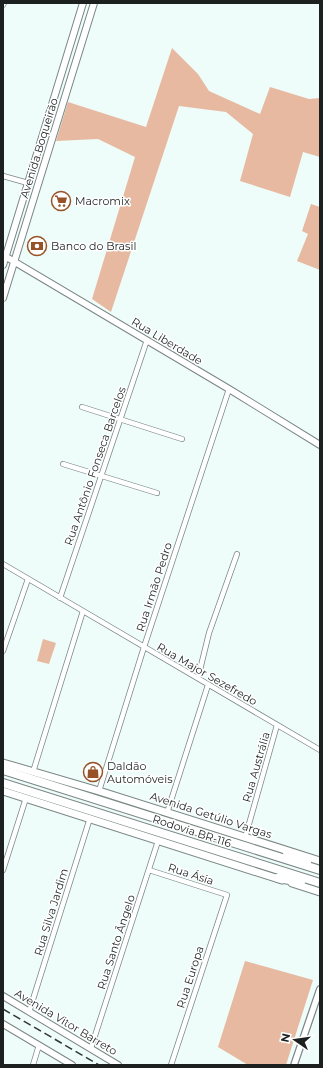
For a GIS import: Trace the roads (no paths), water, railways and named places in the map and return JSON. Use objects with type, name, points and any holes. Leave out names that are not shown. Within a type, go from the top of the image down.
[{"type":"highway","name":"Rodovia BR-116","points":[[3,770],[320,869]]},
{"type":"highway","name":"Rodovia BR-116","points":[[3,783],[320,884]]},
{"type":"highway","points":[[287,852],[320,869]]},
{"type":"highway","points":[[278,878],[320,884]]},
{"type":"main road","name":"Avenida Boqueirão","points":[[3,264],[4,255],[28,183],[83,3]]},
{"type":"main road","name":"Avenida Boqueirão","points":[[3,298],[94,3]]},
{"type":"main road","name":"Rua Liberdade","points":[[4,255],[229,389],[320,446]]},
{"type":"main road","name":"Avenida Getúlio Vargas","points":[[3,763],[99,791],[287,852],[320,861]]},
{"type":"main road","points":[[3,791],[320,892]]},
{"type":"main road","name":"Avenida Vitor Barreto","points":[[3,996],[118,1065]]},
{"type":"main road","points":[[3,1024],[72,1065]]},
{"type":"street","points":[[3,176],[28,183]]},
{"type":"street","name":"Rua Antônio Fonseca Barcelos","points":[[60,598],[147,340]]},
{"type":"street","name":"Rua Irmão Pedro","points":[[99,791],[144,647],[229,389]]},
{"type":"street","points":[[82,407],[182,439]]},
{"type":"street","points":[[63,464],[157,493]]},
{"type":"street","points":[[198,678],[209,633],[237,554]]},
{"type":"street","name":"Rua Major Sezefredo","points":[[3,564],[320,750]]},
{"type":"street","points":[[3,651],[28,579]]},
{"type":"street","points":[[33,772],[83,611]]},
{"type":"street","points":[[167,813],[208,685]]},
{"type":"street","name":"Rua Austrália","points":[[245,838],[277,725]]},
{"type":"street","points":[[3,870],[26,798]]},
{"type":"street","name":"Rua Silva Jardim","points":[[30,1012],[90,818]]},
{"type":"street","name":"Rua Santo Ângelo","points":[[91,1048],[158,841]]},
{"type":"street","name":"Rua Ásia","points":[[149,870],[227,896]]},
{"type":"street","name":"Rua Europa","points":[[171,1065],[227,896]]},
{"type":"street","points":[[294,1065],[320,989]]},
{"type":"street","points":[[33,1065],[39,1045]]},
{"type":"railway","points":[[3,1009],[99,1065]]},
{"type":"place","name":"Macromix","points":[[61,201]]},
{"type":"place","name":"Banco do Brasil","points":[[37,246]]},
{"type":"place","name":"Daldão Automóveis","points":[[93,772]]}]
